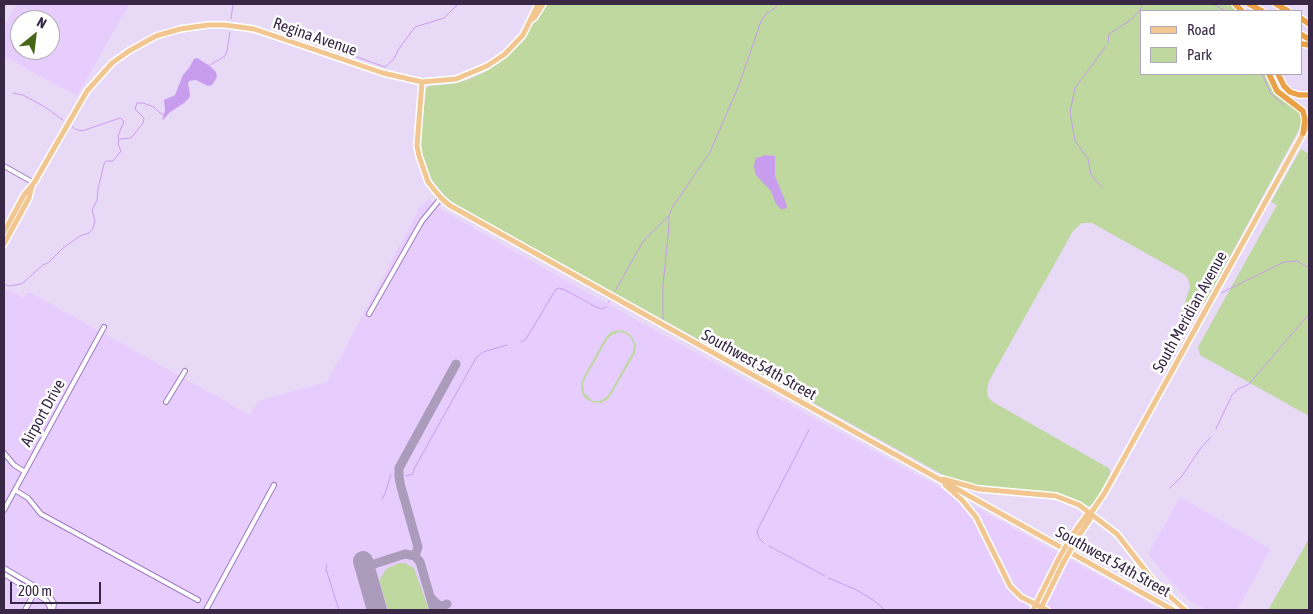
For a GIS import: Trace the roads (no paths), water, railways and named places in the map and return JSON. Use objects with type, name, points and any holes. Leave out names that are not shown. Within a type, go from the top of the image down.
[{"type":"highway","points":[[1249,4],[1260,10]]},
{"type":"highway","points":[[1270,75],[1272,83],[1279,94],[1303,112],[1306,132]]},
{"type":"highway","points":[[1278,75],[1284,86],[1290,92],[1299,95],[1309,95]]},
{"type":"main road","points":[[531,21],[538,4]]},
{"type":"main road","points":[[531,21],[543,4]]},
{"type":"main road","name":"Regina Avenue","points":[[4,232],[24,195],[34,183],[78,105],[96,78],[128,51],[156,36],[180,29],[225,25],[254,29],[383,73],[422,82],[456,78],[487,66],[514,45],[523,35],[531,21]]},
{"type":"main road","name":"Southwest 54th Street","points":[[422,82],[417,146],[419,156],[428,182],[441,198],[462,213],[1173,610]]},
{"type":"main road","name":"South Meridian Avenue","points":[[1040,609],[1073,539],[1086,516],[1091,513],[1108,487],[1306,132],[1309,123]]},
{"type":"main road","name":"Regina Avenue","points":[[4,244],[29,198],[34,183]]},
{"type":"main road","points":[[934,476],[979,489],[1056,496],[1070,501],[1091,513],[1117,534],[1156,584],[1185,610]]},
{"type":"main road","points":[[934,476],[969,508],[983,529],[1000,569],[1010,586],[1021,597],[1040,609]]},
{"type":"street","points":[[4,166],[34,183]]},
{"type":"street","points":[[369,314],[422,221],[441,198]]},
{"type":"street","name":"Airport Drive","points":[[4,510],[104,327]]},
{"type":"street","points":[[166,402],[184,371]]},
{"type":"street","points":[[4,453],[25,472]]},
{"type":"street","points":[[206,610],[274,486]]},
{"type":"street","points":[[15,490],[28,498],[41,514],[198,600]]},
{"type":"street","points":[[4,568],[51,598],[54,602],[52,610]]},
{"type":"street","points":[[4,574],[47,601],[52,610]]},
{"type":"street","points":[[25,610],[38,588]]},
{"type":"waterway","points":[[231,19],[233,4]]},
{"type":"waterway","points":[[293,34],[385,67],[394,59],[398,50],[415,27],[444,18],[458,4]]},
{"type":"waterway","points":[[615,291],[644,240],[669,216],[672,208],[710,152],[739,85],[761,21],[778,4]]},
{"type":"waterway","points":[[1108,43],[1109,34],[1131,20],[1143,4]]},
{"type":"waterway","points":[[1213,4],[1224,10]]},
{"type":"waterway","points":[[210,65],[225,56],[230,32]]},
{"type":"waterway","points":[[1102,187],[1091,175],[1088,159],[1075,141],[1070,112],[1075,88],[1106,46]]},
{"type":"waterway","points":[[1262,75],[1271,94],[1284,105]]},
{"type":"waterway","points":[[13,93],[23,95],[63,120]]},
{"type":"waterway","points":[[120,139],[131,138],[143,123],[144,119],[135,109],[137,103],[154,107],[164,115]]},
{"type":"waterway","points":[[4,284],[9,286],[21,284],[48,263],[63,248],[80,236],[89,233],[93,228],[95,221],[92,210],[97,200],[104,164],[106,161],[113,161],[121,151],[118,144],[118,136],[124,121],[120,118],[82,131],[72,126]]},
{"type":"waterway","points":[[663,319],[663,285],[669,217]]},
{"type":"waterway","points":[[1221,293],[1284,262],[1297,261],[1309,268]]},
{"type":"waterway","points":[[521,342],[526,339],[556,289],[565,290],[596,307],[602,309],[606,307]]},
{"type":"waterway","points":[[1216,429],[1232,395],[1238,389],[1249,384],[1309,314]]},
{"type":"waterway","points":[[406,476],[413,474],[414,469],[476,358],[483,352],[507,345]]},
{"type":"waterway","points":[[764,543],[759,538],[757,532],[809,430]]},
{"type":"waterway","points":[[1170,488],[1182,476],[1200,449],[1211,437]]},
{"type":"waterway","points":[[382,499],[391,474]]},
{"type":"waterway","points":[[769,546],[825,576]]},
{"type":"waterway","points":[[327,564],[326,569],[339,610]]},
{"type":"waterway","points":[[828,578],[855,589],[885,610]]}]
